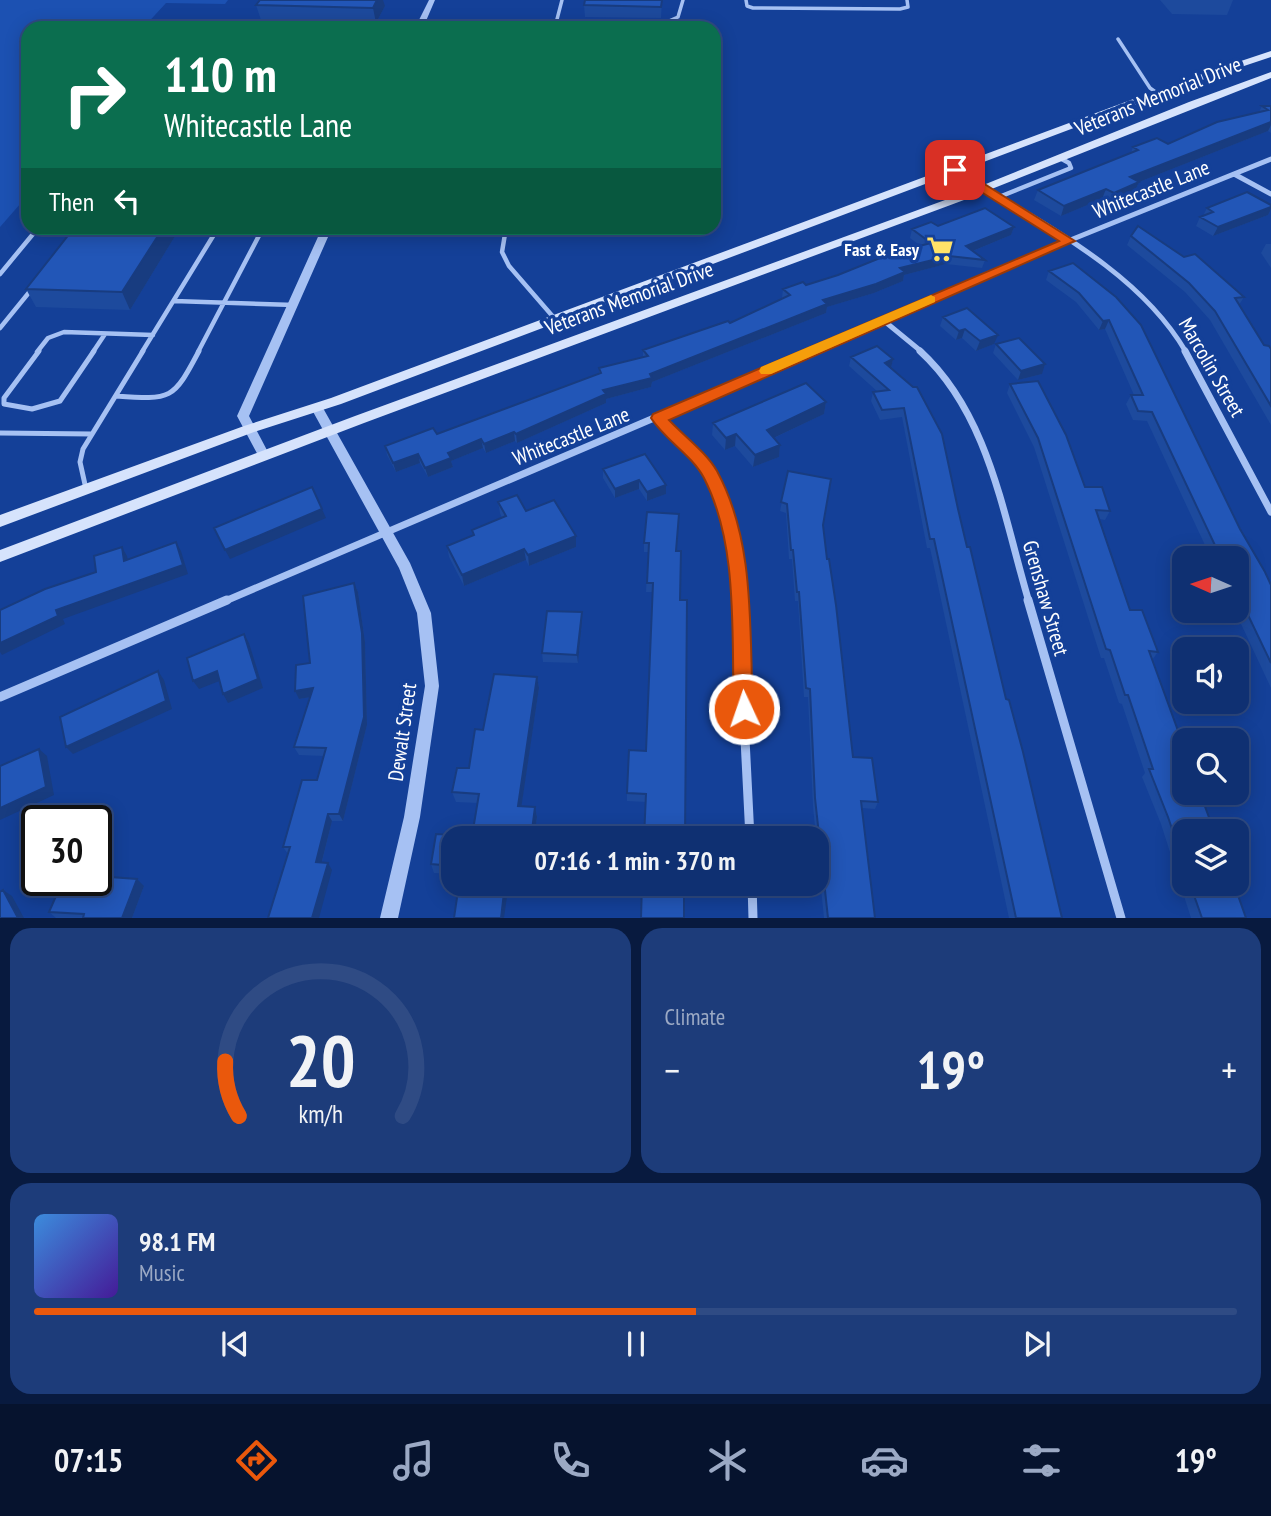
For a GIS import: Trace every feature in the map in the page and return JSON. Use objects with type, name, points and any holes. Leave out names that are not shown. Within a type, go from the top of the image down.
[{"type":"main road","name":"Veterans Memorial Drive","points":[[0,556],[327,431],[955,170],[1157,93],[1271,54]]},
{"type":"main road","name":"Veterans Memorial Drive","points":[[0,521],[249,429],[317,408],[555,318],[656,295],[986,188],[1271,75]]},
{"type":"main road","points":[[1193,80],[1220,93]]},
{"type":"street","points":[[422,21],[432,0]]},
{"type":"street","name":"Whitecastle Lane","points":[[0,697],[385,531],[659,418],[1068,241],[1271,159]]},
{"type":"street","name":"Marcolin Street","points":[[955,170],[1068,241],[1133,287],[1166,321],[1185,350],[1271,512]]},
{"type":"street","points":[[1234,174],[1271,194]]},
{"type":"street","points":[[263,454],[243,416],[244,411],[324,235]]},
{"type":"street","name":"Grenshaw Street","points":[[883,320],[944,372],[965,402],[980,435],[1121,918]]},
{"type":"street","name":"Dewalt Street","points":[[317,408],[327,431],[405,567],[424,613],[432,686],[411,817],[389,918]]},
{"type":"street","points":[[659,418],[709,472],[726,510],[736,555],[749,826]]},
{"type":"street","points":[[753,896],[754,918]]},
{"type":"lane","points":[[556,21],[562,0]]},
{"type":"lane","points":[[669,21],[678,17],[683,0]]},
{"type":"lane","points":[[746,0],[747,6],[753,8],[900,9],[908,7],[907,0]]},
{"type":"lane","points":[[1118,39],[1157,93]]},
{"type":"lane","points":[[999,197],[1071,169],[1069,163],[1060,158]]},
{"type":"lane","points":[[0,274],[32,235]]},
{"type":"lane","points":[[86,489],[79,462],[92,434],[214,235]]},
{"type":"lane","points":[[117,396],[162,398],[172,395],[180,386],[259,235]]},
{"type":"lane","points":[[505,235],[502,252],[509,266],[555,318]]},
{"type":"lane","points":[[0,328],[32,288]]},
{"type":"lane","points":[[174,301],[294,305]]},
{"type":"lane","points":[[105,334],[60,401],[52,406],[12,407],[4,404],[4,398],[48,338],[64,332],[153,335]]},
{"type":"lane","points":[[0,433],[92,434]]},
{"type":"shaded area","points":[[0,0],[228,0],[225,4],[166,3],[149,21],[21,21],[21,203],[0,227]]},
{"type":"building","points":[[260,0],[377,0],[373,8],[256,5]]},
{"type":"building","points":[[585,0],[662,0],[661,7],[584,5]]},
{"type":"building","points":[[1262,106],[1271,106],[1271,122],[1130,177],[1139,182],[1114,193],[1106,189],[1064,206],[1038,190],[1138,150],[1133,147],[1157,138],[1168,144],[1217,122],[1268,110]]},
{"type":"building","points":[[1247,192],[1271,207],[1218,227],[1200,217],[1213,212],[1207,208]]},
{"type":"building","points":[[985,208],[1014,227],[966,246],[985,260],[949,256],[900,268],[905,272],[823,300],[827,304],[650,374],[652,378],[603,390],[606,394],[516,434],[514,432],[484,444],[481,439],[448,453],[451,458],[425,468],[418,454],[393,463],[385,446],[433,428],[437,434],[601,373],[599,368],[648,356],[643,350],[728,321],[730,323],[790,295],[783,289],[803,282],[806,285],[895,252],[931,243],[912,229],[931,222],[938,226]]},
{"type":"building","points":[[1138,226],[1184,257],[1195,254],[1244,297],[1235,298],[1264,345],[1271,349],[1271,406],[1215,311],[1189,283],[1131,236]]},
{"type":"building","points":[[68,235],[159,235],[122,292],[26,289]]},
{"type":"building","points":[[1073,263],[1116,297],[1141,325],[1250,546],[1215,546],[1152,412],[1138,411],[1131,395],[1143,395],[1109,320],[1103,321],[1079,293],[1049,271]]},
{"type":"building","points":[[967,308],[998,335],[980,341],[965,329],[959,331],[943,317]]},
{"type":"building","points":[[1019,338],[1045,364],[1021,371],[996,344]]},
{"type":"building","points":[[877,346],[893,359],[885,363],[913,387],[917,387],[942,434],[967,547],[970,547],[1006,699],[1009,700],[1023,752],[1062,918],[1016,918],[934,539],[930,539],[904,408],[882,410],[873,392],[889,390],[851,357]]},
{"type":"building","points":[[1038,381],[1066,435],[1085,487],[1102,487],[1110,511],[1096,510],[1130,610],[1142,610],[1158,652],[1149,651],[1177,728],[1172,728],[1172,805],[1204,805],[1210,819],[1172,819],[1172,829],[1149,769],[1153,769],[1128,695],[1125,695],[1110,650],[1106,649],[1038,438],[1010,384]]},
{"type":"building","points":[[806,383],[826,402],[767,430],[780,445],[755,455],[736,434],[726,438],[713,423]]},
{"type":"building","points":[[645,454],[666,485],[647,492],[639,480],[615,489],[603,469]]},
{"type":"building","points":[[788,471],[831,479],[823,525],[836,605],[853,757],[872,758],[878,802],[861,801],[875,918],[828,918],[826,896],[829,896],[829,826],[818,826],[810,689],[806,688],[799,592],[791,550],[787,504],[781,502]]},
{"type":"building","points":[[312,487],[322,509],[225,550],[214,528]]},
{"type":"building","points":[[517,495],[526,511],[554,500],[576,536],[528,555],[524,549],[462,575],[447,546],[474,535],[472,530],[506,516],[498,502]]},
{"type":"building","points":[[647,512],[679,514],[676,551],[681,551],[680,600],[687,600],[685,826],[645,826],[646,794],[627,793],[629,750],[646,751],[653,583],[647,583],[649,543],[644,543]]},
{"type":"building","points":[[176,542],[183,565],[56,610],[58,616],[0,643],[0,610],[45,589],[96,572],[94,556],[122,547],[124,561]]},
{"type":"building","points":[[1250,546],[1271,585],[1271,663],[1250,619]]},
{"type":"building","points":[[354,583],[362,633],[364,717],[339,814],[328,814],[316,862],[328,863],[312,918],[268,918],[290,847],[283,847],[302,780],[317,780],[326,748],[294,747],[313,688],[295,691],[296,665],[310,663],[303,596]]},
{"type":"building","points":[[547,611],[582,612],[577,655],[542,653]]},
{"type":"building","points":[[244,634],[258,679],[223,694],[217,671],[193,681],[187,658]]},
{"type":"building","points":[[158,671],[166,701],[66,747],[60,717]]},
{"type":"building","points":[[494,674],[537,677],[518,806],[535,807],[533,826],[474,826],[479,794],[452,792],[457,768],[469,768],[475,729],[483,730]]},
{"type":"building","points":[[39,749],[46,787],[0,808],[0,766]]},
{"type":"building","points":[[436,834],[441,834],[441,865],[431,864]]},
{"type":"building","points":[[112,877],[137,879],[122,918],[83,918],[84,914],[49,912],[56,896],[112,896]]},
{"type":"building","points":[[3,890],[18,918],[0,918],[0,892]]},
{"type":"building","points":[[457,896],[504,896],[501,918],[454,918]]},
{"type":"building","points":[[642,896],[684,896],[684,918],[641,918]]},
{"type":"building","points":[[1194,896],[1238,896],[1246,918],[1202,918]]},
{"type":"slow traffic","points":[[766,371],[931,299]]},
{"type":"place","name":"Fast & Easy","points":[[940,249]]},
{"type":"route","points":[[744,709],[736,555],[726,510],[709,472],[659,418],[1068,241],[955,170]]}]
